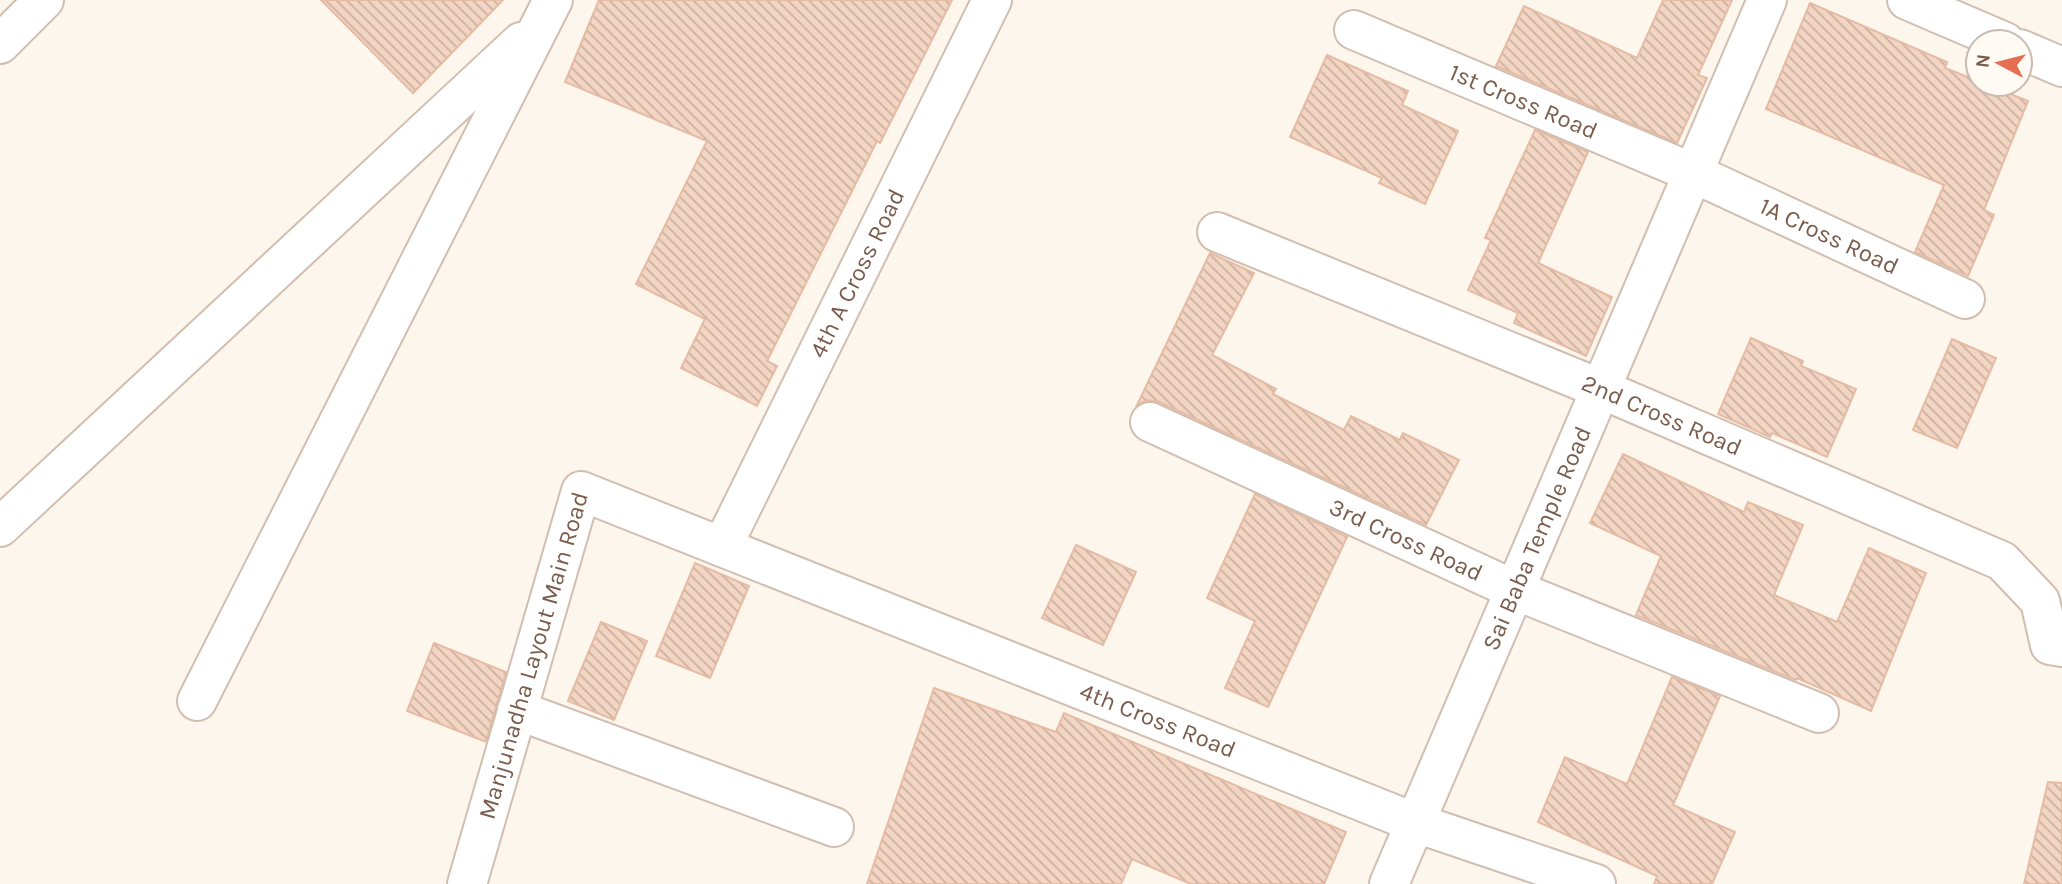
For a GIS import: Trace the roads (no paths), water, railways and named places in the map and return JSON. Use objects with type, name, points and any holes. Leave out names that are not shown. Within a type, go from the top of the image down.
[{"type":"street","points":[[0,44],[44,0]]},
{"type":"street","name":"4th A Cross Road","points":[[722,547],[992,0]]},
{"type":"street","name":"Sai Baba Temple Road","points":[[1389,884],[1767,0]]},
{"type":"street","points":[[1907,0],[1972,28]]},
{"type":"street","points":[[0,527],[547,12]]},
{"type":"street","points":[[197,701],[547,12]]},
{"type":"street","name":"1st Cross Road","points":[[1353,30],[1693,173]]},
{"type":"street","points":[[2034,55],[2062,67]]},
{"type":"street","name":"1A Cross Road","points":[[1693,173],[1965,299]]},
{"type":"street","name":"2nd Cross Road","points":[[1217,232],[1601,389],[2002,561],[2040,601],[2050,645],[2062,647]]},
{"type":"street","name":"3rd Cross Road","points":[[1150,422],[1515,590],[1819,713]]},
{"type":"street","name":"Manjunadha Layout Main Road","points":[[467,884],[581,491],[722,547]]},
{"type":"street","name":"4th Cross Road","points":[[722,547],[1416,823],[1596,884]]},
{"type":"street","points":[[517,710],[834,827]]}]
